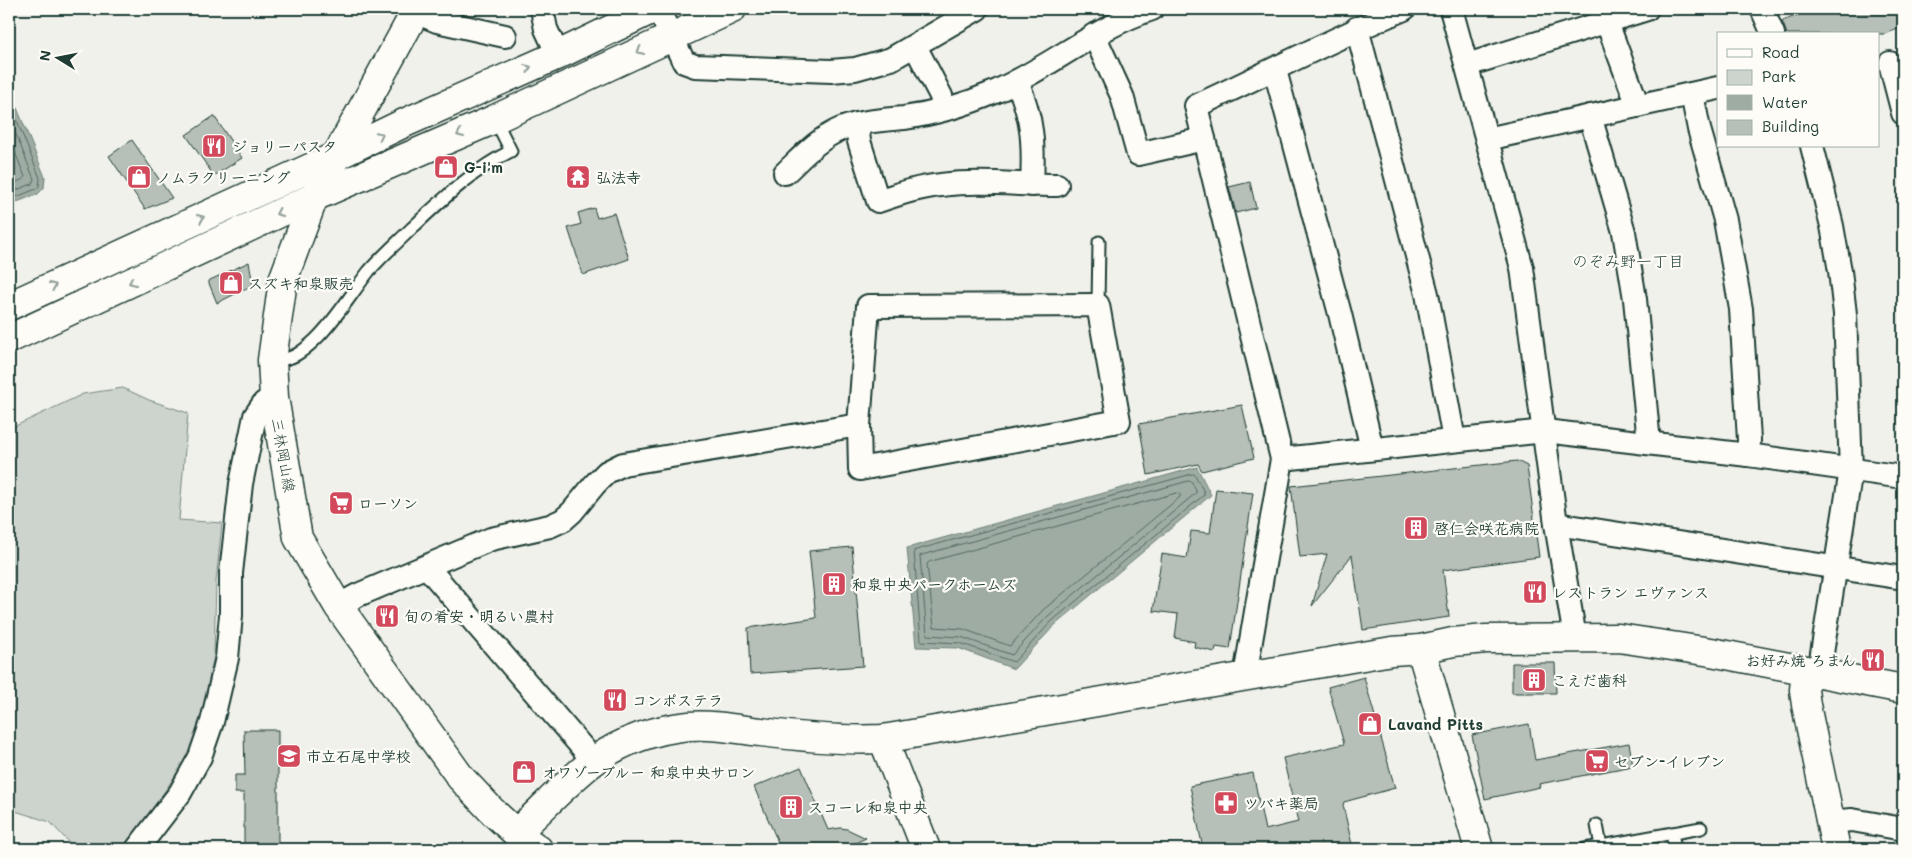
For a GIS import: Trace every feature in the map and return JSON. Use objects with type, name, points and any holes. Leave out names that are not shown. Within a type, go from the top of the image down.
[{"type":"street","points":[[542,9],[546,28],[558,55]]},
{"type":"street","points":[[9,306],[334,158],[402,124],[558,55],[653,9]]},
{"type":"street","points":[[658,9],[670,37],[684,62],[695,66],[831,71],[855,69],[891,59],[977,9]]},
{"type":"street","points":[[9,339],[314,197],[495,119],[732,9]]},
{"type":"street","points":[[785,173],[817,142],[840,129],[857,124],[928,114],[994,93],[1040,70],[1111,25],[1152,9]]},
{"type":"street","points":[[1244,676],[1282,460],[1196,106],[1275,70],[1357,28],[1404,9]]},
{"type":"street","points":[[1451,9],[1522,268],[1556,524],[1575,638]]},
{"type":"street","points":[[1467,65],[1604,15],[1647,9]]},
{"type":"street","points":[[1762,9],[1772,32]]},
{"type":"street","points":[[413,10],[437,21],[505,36]]},
{"type":"street","name":"三林岡山線","points":[[413,10],[314,197],[283,280],[272,360],[274,397],[298,538],[338,606],[461,778],[493,812],[516,833],[538,849]]},
{"type":"street","points":[[1604,15],[1638,106]]},
{"type":"street","points":[[1357,28],[1427,294],[1454,440]]},
{"type":"street","points":[[1094,35],[1122,96],[1138,154],[1204,139]]},
{"type":"street","points":[[915,46],[941,96],[943,109]]},
{"type":"street","points":[[1891,61],[1903,113]]},
{"type":"street","points":[[1275,70],[1340,314],[1372,449]]},
{"type":"street","points":[[1017,81],[1027,105],[1031,123],[1033,146],[1032,185]]},
{"type":"street","points":[[1487,139],[1717,88]]},
{"type":"street","points":[[1692,94],[1699,129],[1725,220],[1741,309],[1749,440],[1748,455]]},
{"type":"street","points":[[1590,116],[1624,232],[1635,299],[1649,443]]},
{"type":"street","points":[[857,124],[859,141],[878,201],[903,192],[942,184],[1057,185]]},
{"type":"street","points":[[1812,148],[1832,226],[1840,271],[1845,314],[1852,470],[1837,566],[1812,671],[1804,690],[1836,849]]},
{"type":"street","points":[[1098,305],[1119,421],[860,469],[859,425],[868,306],[1098,305]]},
{"type":"street","points":[[137,849],[180,793],[200,758],[212,722],[227,658],[231,615],[231,573],[240,484],[255,416],[264,402],[274,397]]},
{"type":"street","points":[[338,606],[358,595],[491,539],[550,526],[563,520],[572,512],[594,484],[608,472],[624,464],[859,425]]},
{"type":"street","points":[[1282,460],[1545,431],[1748,455],[1903,477]]},
{"type":"street","points":[[1556,524],[1837,566],[1903,578]]},
{"type":"street","points":[[427,566],[594,761]]},
{"type":"street","points":[[516,833],[594,761],[623,744],[657,731],[691,726],[724,727],[858,740],[883,739],[1244,676],[1392,651],[1421,649],[1453,642],[1619,638],[1711,652],[1903,689]]},
{"type":"street","points":[[1421,649],[1479,849]]},
{"type":"street","points":[[883,739],[926,849]]},
{"type":"street","points":[[1830,822],[1852,820],[1903,829]]},
{"type":"lane","points":[[272,360],[288,360],[315,339],[371,269],[402,238],[463,183],[485,166],[511,151],[495,119]]},
{"type":"lane","points":[[1098,305],[1099,242]]},
{"type":"lane","points":[[1597,825],[1601,846]]},
{"type":"lane","points":[[1585,849],[1701,828]]},
{"type":"lane","points":[[1672,833],[1675,849]]},
{"type":"green space","points":[[123,388],[149,400],[188,413],[179,520],[222,523],[216,582],[214,655],[203,711],[188,757],[156,804],[122,849],[75,849],[50,822],[9,809],[9,429],[83,394]]},
{"type":"water","points":[[9,88],[45,177],[44,188],[38,194],[9,205]]},
{"type":"water","points":[[1197,467],[1211,495],[1055,625],[1014,669],[958,648],[916,647],[907,548]]},
{"type":"building","points":[[1814,9],[1903,9],[1903,27],[1885,34],[1880,34],[1880,32],[1786,32],[1782,21]]},
{"type":"building","name":"ジョリーパスタ","points":[[214,116],[242,158],[214,176],[186,135]]},
{"type":"building","points":[[132,140],[172,198],[145,209],[109,156]]},
{"type":"building","points":[[1250,182],[1256,208],[1236,213],[1229,187]]},
{"type":"building","points":[[594,208],[597,218],[614,213],[629,259],[583,275],[568,228],[581,224],[578,213]]},
{"type":"building","name":"スズキ和泉販売","points":[[249,262],[253,285],[217,303],[208,281]]},
{"type":"building","points":[[1242,405],[1254,458],[1202,471],[1198,464],[1148,475],[1139,424]]},
{"type":"building","name":"啓仁会咲花病院","points":[[1517,461],[1527,466],[1539,557],[1443,570],[1449,617],[1363,630],[1352,555],[1312,606],[1327,554],[1300,557],[1291,486]]},
{"type":"building","points":[[1216,489],[1253,493],[1230,649],[1216,647],[1215,652],[1194,647],[1195,642],[1175,638],[1178,614],[1153,611],[1162,554],[1187,558],[1191,531],[1210,533]]},
{"type":"building","name":"和泉中央パークホームズ","points":[[852,547],[863,666],[750,674],[748,628],[816,618],[809,551]]},
{"type":"building","name":"こえだ歯科","points":[[1512,663],[1555,663],[1556,693],[1512,693]]},
{"type":"building","points":[[1364,677],[1395,788],[1344,802],[1343,805],[1353,849],[1203,849],[1190,786],[1253,773],[1265,830],[1298,822],[1283,758],[1344,744],[1328,687]]},
{"type":"building","points":[[1529,724],[1535,760],[1629,743],[1633,766],[1539,784],[1540,787],[1485,799],[1472,735]]},
{"type":"building","points":[[244,730],[278,730],[278,849],[244,849],[244,793],[235,793],[235,775],[245,775]]},
{"type":"building","name":"スコーレ和泉中央","points":[[801,767],[828,830],[847,829],[866,838],[853,844],[855,849],[781,849],[754,787]]},
{"type":"place","name":"ジョリーパスタ","points":[[214,146]]},
{"type":"place","name":"G-i'm","points":[[446,167]]},
{"type":"place","name":"ノムラクリーニング","points":[[139,177]]},
{"type":"place","name":"弘法寺","points":[[578,177]]},
{"type":"place","name":"スズキ和泉販売","points":[[231,283]]},
{"type":"place","name":"ローソン","points":[[341,503]]},
{"type":"place","name":"啓仁会咲花病院","points":[[1416,528]]},
{"type":"place","name":"和泉中央パークホームズ","points":[[834,584]]},
{"type":"place","name":"レストラン エヴァンス","points":[[1535,592]]},
{"type":"place","name":"旬の肴安・明るい農村","points":[[387,616]]},
{"type":"place","name":"お好み焼 ろまん","points":[[1873,660]]},
{"type":"place","name":"こえだ歯科","points":[[1534,680]]},
{"type":"place","name":"コンポステラ","points":[[615,700]]},
{"type":"place","name":"Lavand Pitts","points":[[1370,724]]},
{"type":"place","name":"市立石尾中学校","points":[[289,756]]},
{"type":"place","name":"セブン-イレブン","points":[[1597,761]]},
{"type":"place","name":"オワゾーブルー 和泉中央サロン","points":[[524,772]]},
{"type":"place","name":"ツバキ薬局","points":[[1226,803]]},
{"type":"place","name":"スコーレ和泉中央","points":[[791,807]]},
{"type":"district","name":"のぞみ野一丁目","points":[[1628,260]]}]
